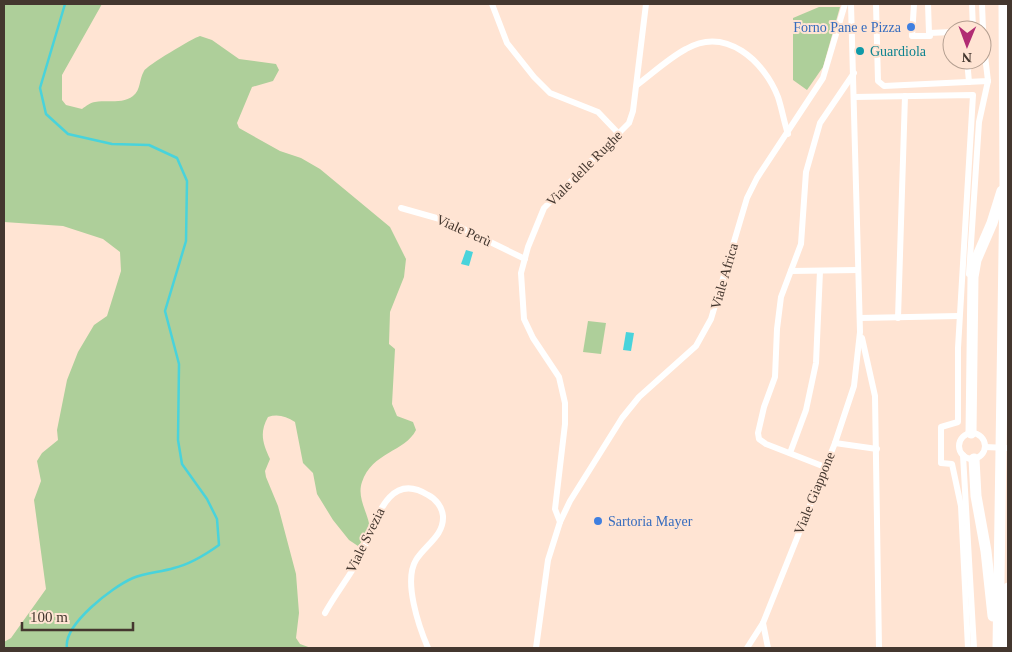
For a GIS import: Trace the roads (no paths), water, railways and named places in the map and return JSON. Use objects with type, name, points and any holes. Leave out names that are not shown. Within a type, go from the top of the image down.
[{"type":"highway","points":[[1001,646],[1000,434],[1005,185],[1004,4]]},
{"type":"highway","points":[[969,434],[973,277],[976,260],[992,223],[1000,193],[1005,185]]},
{"type":"highway","points":[[974,459],[976,496],[986,552],[994,634],[1001,646]]},
{"type":"highway","points":[[1001,646],[1008,588]]},
{"type":"street","points":[[492,4],[507,43],[534,77],[550,93],[598,112],[618,134]]},
{"type":"street","name":"Viale delle Rughe","points":[[536,648],[548,560],[560,522],[555,509],[565,424],[565,403],[559,377],[533,338],[524,319],[521,290],[525,259],[544,208],[628,123],[633,111],[637,85],[646,4]]},
{"type":"street","name":"Viale Africa","points":[[560,522],[622,418],[639,397],[696,346],[706,331],[747,198],[757,178],[788,134],[823,78],[846,4]]},
{"type":"street","name":"Viale Giappone","points":[[747,648],[763,623],[835,443],[854,386],[860,318],[851,4]]},
{"type":"street","points":[[876,4],[878,82],[884,86],[893,86],[988,81]]},
{"type":"street","points":[[914,4],[912,36],[930,36],[928,4]]},
{"type":"street","points":[[972,4],[973,20]]},
{"type":"street","points":[[982,4],[983,20]]},
{"type":"street","points":[[929,33],[942,32]]},
{"type":"street","points":[[637,85],[687,48],[706,42],[723,42],[741,49],[760,64],[778,96],[788,134]]},
{"type":"street","points":[[968,70],[969,82]]},
{"type":"street","points":[[969,434],[968,300],[972,212],[980,122],[988,81],[987,70]]},
{"type":"street","points":[[825,466],[763,442],[758,433],[764,407],[775,377],[780,307],[801,244],[806,172],[820,123],[854,72]]},
{"type":"street","points":[[854,98],[973,95],[959,316],[958,422],[941,427],[941,463],[952,464],[961,506],[968,648]]},
{"type":"street","points":[[898,318],[905,96]]},
{"type":"street","name":"Viale Perù","points":[[401,208],[447,222],[525,259]]},
{"type":"street","points":[[791,272],[858,270]]},
{"type":"street","points":[[790,453],[806,410],[816,363],[820,271]]},
{"type":"street","points":[[860,318],[959,316]]},
{"type":"street","name":"Viale Giappone","points":[[860,332],[874,385],[877,449],[879,648]]},
{"type":"street","points":[[962,455],[974,459],[982,455],[985,447],[983,438],[969,434],[962,436],[959,443],[962,455],[974,648]]},
{"type":"street","points":[[835,443],[877,449]]},
{"type":"street","points":[[985,447],[1008,448]]},
{"type":"street","name":"Viale Svezia","points":[[325,613],[361,555],[385,501],[400,491],[421,492],[438,503],[443,517],[438,534],[417,558],[411,575],[417,617],[428,648]]},
{"type":"street","points":[[763,623],[768,648]]},
{"type":"water","points":[[466,250],[473,252],[469,266],[461,264]]},
{"type":"water","points":[[626,332],[634,333],[631,351],[623,350]]},
{"type":"waterway","points":[[65,4],[40,88],[46,114],[68,134],[112,144],[149,145],[177,158],[187,181],[186,241],[165,311],[179,364],[178,440],[182,464],[207,499],[217,519],[219,545],[203,556],[186,564],[138,576],[113,590],[81,618],[68,639],[67,648]]},
{"type":"place","name":"Forno Pane e Pizza","points":[[911,27]]},
{"type":"place","name":"Guardiola","points":[[860,51]]},
{"type":"place","name":"Sartoria Mayer","points":[[598,521]]}]
